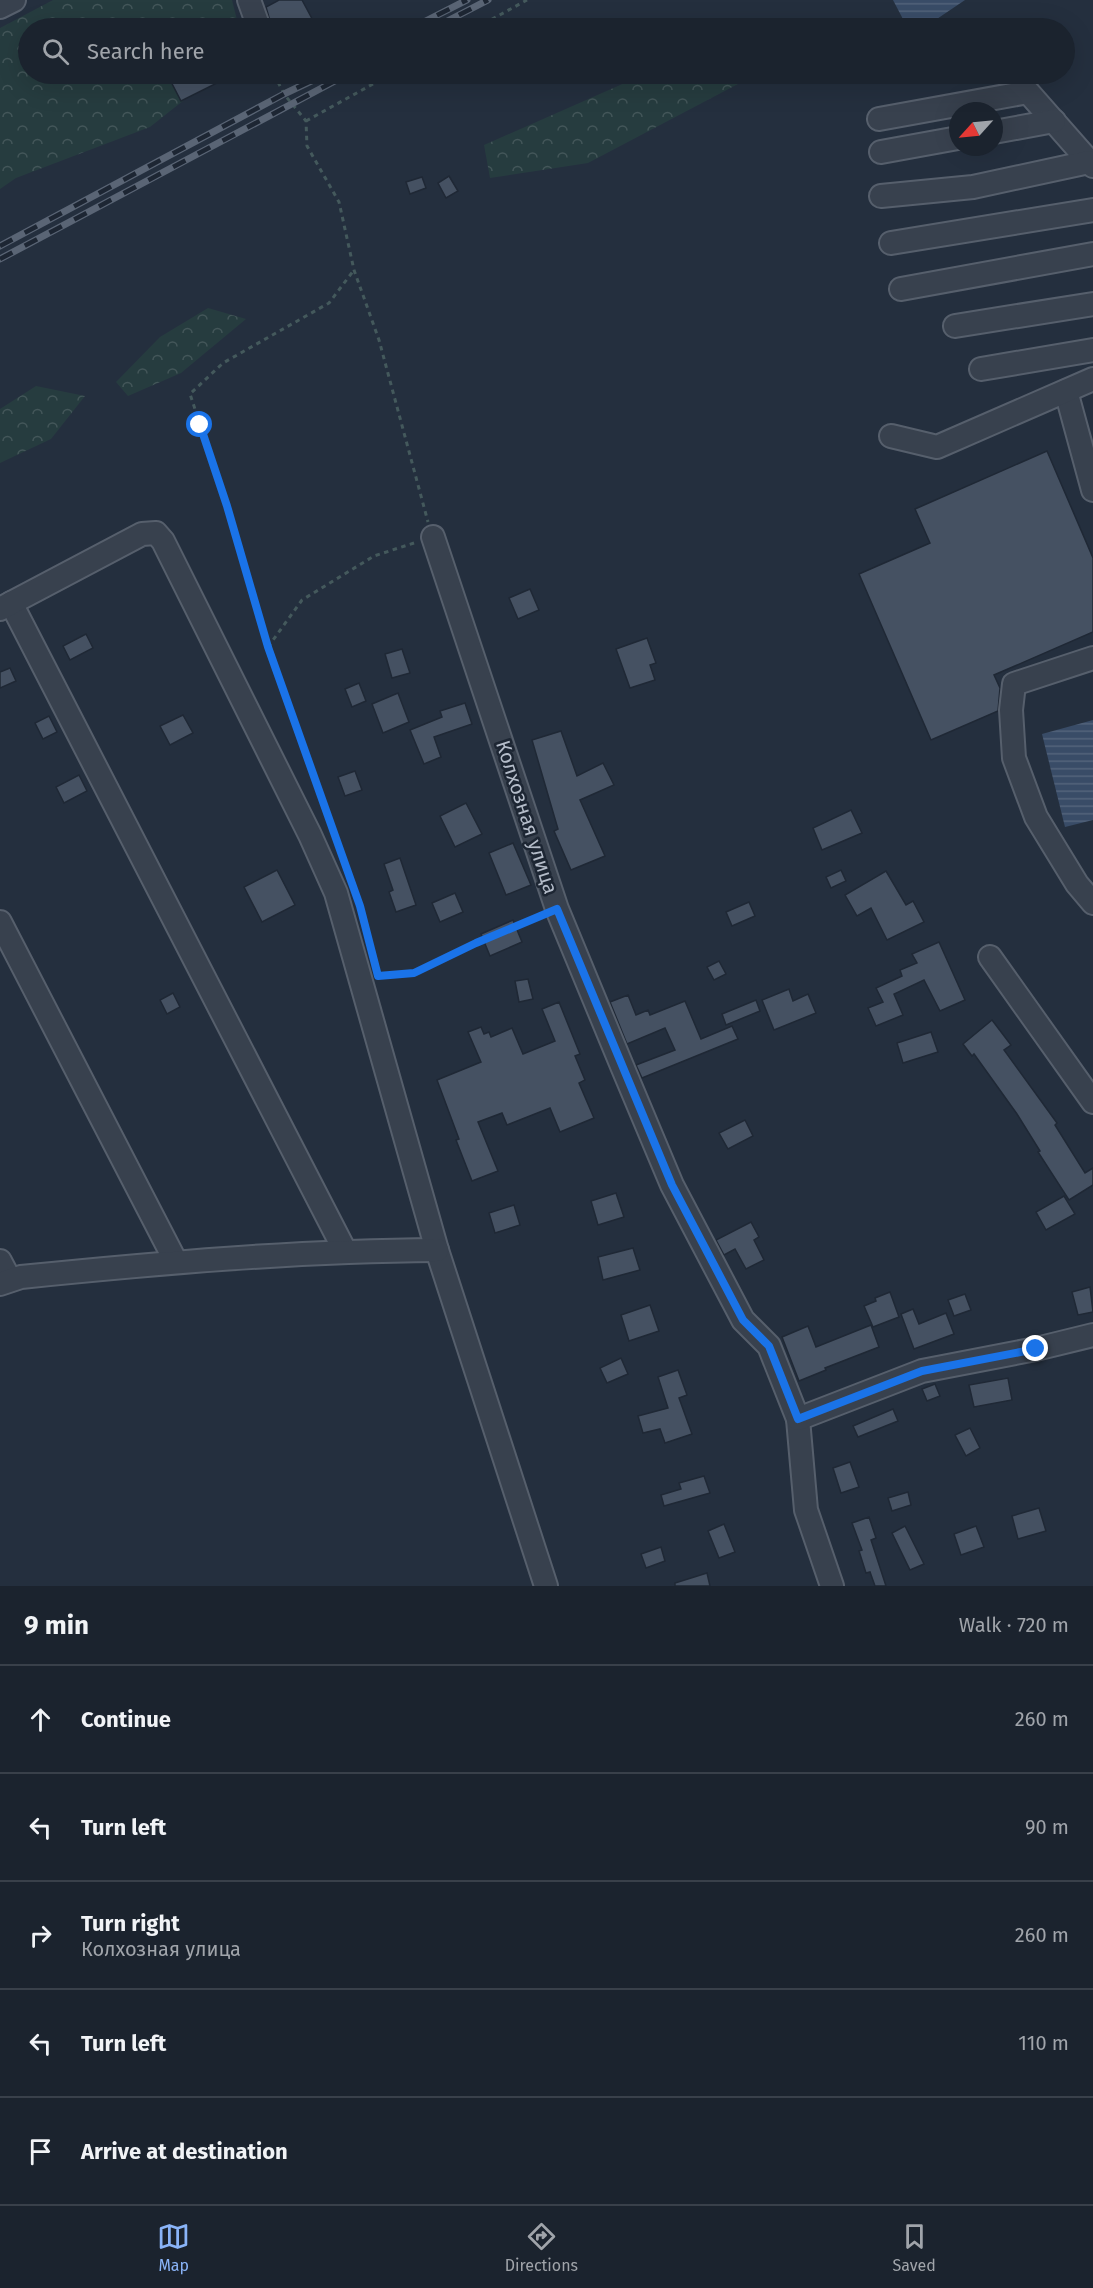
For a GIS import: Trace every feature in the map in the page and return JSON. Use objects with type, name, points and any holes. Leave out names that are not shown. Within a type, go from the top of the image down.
[{"type":"street","points":[[0,7],[14,0]]},
{"type":"street","points":[[249,0],[255,18]]},
{"type":"street","points":[[879,119],[1028,92],[1091,164],[973,187],[881,196]]},
{"type":"street","points":[[1003,130],[1054,121]]},
{"type":"street","points":[[881,152],[949,140]]},
{"type":"street","points":[[891,243],[1093,210]]},
{"type":"street","points":[[901,289],[1093,254]]},
{"type":"street","points":[[955,326],[1093,304]]},
{"type":"street","points":[[981,369],[1093,351]]},
{"type":"street","points":[[891,436],[936,447],[1093,379]]},
{"type":"street","points":[[1066,391],[1093,490]]},
{"type":"street","points":[[345,1251],[6,606],[142,534],[156,532],[163,541],[310,835],[336,893],[437,1250],[546,1586]]},
{"type":"street","name":"Колхозная улица","points":[[433,537],[557,909],[672,1185],[743,1320],[769,1346],[798,1419],[806,1510],[832,1586]]},
{"type":"street","points":[[1093,658],[1014,684],[1011,710],[1014,758],[1035,817],[1077,884],[1093,903]]},
{"type":"street","points":[[0,922],[176,1262]]},
{"type":"street","points":[[990,957],[1090,1088]]},
{"type":"street","points":[[3,1275],[21,1277],[176,1262],[345,1251],[437,1250]]},
{"type":"street","points":[[798,1419],[922,1371],[1036,1349],[1093,1335]]},
{"type":"path","points":[[494,18],[527,0]]},
{"type":"path","points":[[268,647],[302,600],[374,556],[433,537],[379,340],[354,270],[339,202],[307,146],[306,121],[284,94],[279,84]]},
{"type":"path","points":[[306,121],[373,84]]},
{"type":"path","points":[[348,872],[268,647],[227,506],[190,394],[223,363],[329,303],[354,270]]},
{"type":"path","points":[[375,966],[378,976],[414,973],[476,943],[557,909]]},
{"type":"green space","points":[[53,0],[232,0],[236,18],[19,18]]},
{"type":"green space","points":[[18,18],[18,84],[204,84],[150,127],[16,178],[0,189],[0,28]]},
{"type":"green space","points":[[622,84],[738,84],[588,163],[490,178],[484,145]]},
{"type":"green space","points":[[208,308],[246,319],[181,373],[128,396],[116,382],[160,337]]},
{"type":"green space","points":[[36,386],[85,396],[51,439],[0,463],[0,409]]},
{"type":"water","points":[[893,0],[965,0],[938,18],[902,18]]},
{"type":"water","points":[[1093,720],[1093,820],[1065,827],[1042,734]]},
{"type":"building","points":[[279,0],[302,0],[312,18],[269,18],[266,7]]},
{"type":"building","points":[[172,84],[215,84],[181,101]]},
{"type":"building","points":[[449,176],[458,191],[446,198],[438,183]]},
{"type":"building","points":[[422,177],[426,188],[410,194],[406,182]]},
{"type":"building","points":[[1047,451],[1093,558],[1093,632],[994,675],[1000,688],[998,711],[931,740],[859,574],[930,543],[915,509]]},
{"type":"building","points":[[530,589],[539,610],[518,619],[509,598]]},
{"type":"building","points":[[86,634],[93,648],[70,660],[63,646]]},
{"type":"building","points":[[647,638],[656,663],[650,665],[655,680],[630,688],[616,649]]},
{"type":"building","points":[[402,649],[410,673],[392,678],[385,654]]},
{"type":"building","points":[[10,668],[16,681],[0,688],[0,672]]},
{"type":"building","points":[[359,683],[366,701],[352,707],[345,689]]},
{"type":"building","points":[[398,693],[409,722],[383,733],[372,704]]},
{"type":"building","points":[[465,703],[472,724],[434,737],[441,757],[424,764],[410,730],[442,717],[440,711]]},
{"type":"building","points":[[183,715],[193,733],[170,745],[160,726]]},
{"type":"building","points":[[49,716],[57,732],[43,739],[35,723]]},
{"type":"building","points":[[561,731],[577,776],[603,763],[614,785],[580,800],[605,856],[571,870],[554,831],[558,829],[532,740]]},
{"type":"building","points":[[355,771],[362,790],[345,796],[338,777]]},
{"type":"building","points":[[79,775],[87,791],[64,803],[56,787]]},
{"type":"building","points":[[466,803],[482,834],[455,847],[440,816]]},
{"type":"building","points":[[851,810],[862,833],[822,850],[813,828]]},
{"type":"building","points":[[513,843],[531,885],[506,895],[489,853]]},
{"type":"building","points":[[400,858],[416,905],[396,912],[389,892],[393,890],[384,864]]},
{"type":"building","points":[[277,870],[295,905],[262,922],[244,887]]},
{"type":"building","points":[[841,870],[846,881],[831,888],[826,877]]},
{"type":"building","points":[[886,871],[906,905],[913,901],[924,922],[887,940],[871,908],[857,916],[845,895]]},
{"type":"building","points":[[455,893],[463,912],[440,922],[432,903]]},
{"type":"building","points":[[749,902],[755,916],[732,926],[726,912]]},
{"type":"building","points":[[513,920],[522,942],[490,956],[481,934]]},
{"type":"building","points":[[939,942],[965,1000],[940,1011],[924,980],[894,994],[903,1015],[876,1026],[868,1008],[883,1002],[876,988],[902,976],[900,970],[917,963],[912,954]]},
{"type":"building","points":[[719,961],[726,974],[714,980],[707,967]]},
{"type":"building","points":[[528,979],[533,999],[519,1002],[515,981]]},
{"type":"building","points":[[789,989],[793,1001],[808,994],[816,1013],[774,1030],[762,1000]]},
{"type":"building","points":[[173,993],[180,1007],[167,1014],[160,1000]]},
{"type":"building","points":[[628,995],[636,1015],[648,1010],[650,1015],[685,1001],[701,1039],[732,1026],[738,1039],[642,1078],[636,1065],[675,1050],[665,1028],[627,1044],[610,1002]]},
{"type":"building","points":[[756,1000],[760,1011],[726,1025],[722,1014]]},
{"type":"building","points":[[559,1002],[580,1054],[575,1056],[585,1080],[579,1083],[594,1118],[560,1132],[550,1108],[507,1125],[502,1113],[478,1122],[498,1171],[472,1181],[437,1080],[481,1062],[468,1032],[481,1027],[484,1034],[489,1032],[491,1037],[512,1028],[523,1054],[555,1041],[542,1009]]},
{"type":"building","points":[[992,1020],[1011,1045],[1004,1050],[1057,1123],[1055,1125],[1085,1173],[1093,1168],[1093,1185],[1069,1200],[1017,1114],[974,1054],[972,1056],[963,1044]]},
{"type":"building","points":[[931,1032],[938,1052],[903,1063],[897,1043]]},
{"type":"building","points":[[745,1120],[753,1136],[728,1149],[719,1133]]},
{"type":"building","points":[[616,1193],[624,1217],[598,1225],[591,1201]]},
{"type":"building","points":[[1064,1196],[1075,1214],[1046,1230],[1036,1212]]},
{"type":"building","points":[[514,1205],[520,1225],[495,1233],[489,1213]]},
{"type":"building","points":[[751,1222],[759,1237],[754,1240],[764,1260],[746,1269],[735,1249],[724,1255],[716,1240]]},
{"type":"building","points":[[633,1248],[640,1270],[603,1280],[598,1257]]},
{"type":"building","points":[[1090,1287],[1093,1312],[1078,1315],[1072,1292]]},
{"type":"building","points":[[890,1292],[899,1317],[873,1327],[864,1306],[876,1301],[875,1298]]},
{"type":"building","points":[[965,1294],[971,1310],[954,1316],[948,1300]]},
{"type":"building","points":[[650,1305],[659,1331],[629,1341],[621,1315]]},
{"type":"building","points":[[913,1309],[919,1324],[946,1313],[954,1334],[914,1349],[901,1314]]},
{"type":"building","points":[[871,1325],[879,1347],[799,1381],[782,1337],[808,1326],[816,1347]]},
{"type":"building","points":[[621,1358],[628,1374],[607,1383],[600,1368]]},
{"type":"building","points":[[678,1370],[687,1395],[679,1398],[692,1434],[665,1443],[660,1429],[643,1433],[638,1416],[668,1408],[658,1377]]},
{"type":"building","points":[[1008,1378],[1012,1400],[974,1407],[969,1385]]},
{"type":"building","points":[[935,1384],[940,1396],[927,1401],[922,1389]]},
{"type":"building","points":[[893,1409],[898,1421],[858,1437],[853,1426]]},
{"type":"building","points":[[970,1428],[980,1448],[966,1456],[955,1435]]},
{"type":"building","points":[[850,1462],[859,1487],[841,1493],[833,1468]]},
{"type":"building","points":[[704,1476],[710,1493],[664,1506],[661,1495],[681,1489],[679,1483]]},
{"type":"building","points":[[908,1492],[911,1505],[892,1511],[888,1498]]},
{"type":"building","points":[[1039,1508],[1046,1531],[1018,1539],[1012,1516]]},
{"type":"building","points":[[869,1517],[876,1538],[871,1540],[886,1586],[875,1586],[870,1572],[866,1573],[859,1551],[862,1550],[852,1523]]},
{"type":"building","points":[[724,1524],[735,1552],[719,1558],[708,1531]]},
{"type":"building","points":[[905,1526],[924,1564],[910,1570],[892,1533]]},
{"type":"building","points":[[976,1526],[984,1547],[961,1555],[954,1534]]},
{"type":"building","points":[[661,1547],[665,1561],[646,1568],[641,1554]]},
{"type":"building","points":[[707,1573],[710,1586],[675,1586],[675,1583]]},
{"type":"railway","points":[[432,18],[467,0]]},
{"type":"railway","points":[[453,18],[488,0]]},
{"type":"railway","points":[[0,246],[305,84]]},
{"type":"railway","points":[[0,259],[329,84]]},
{"type":"route","points":[[200,425],[227,506],[268,647],[360,906],[378,976],[414,973],[476,943],[557,909],[672,1185],[743,1320],[769,1346],[798,1419],[922,1371],[1036,1349]]}]
